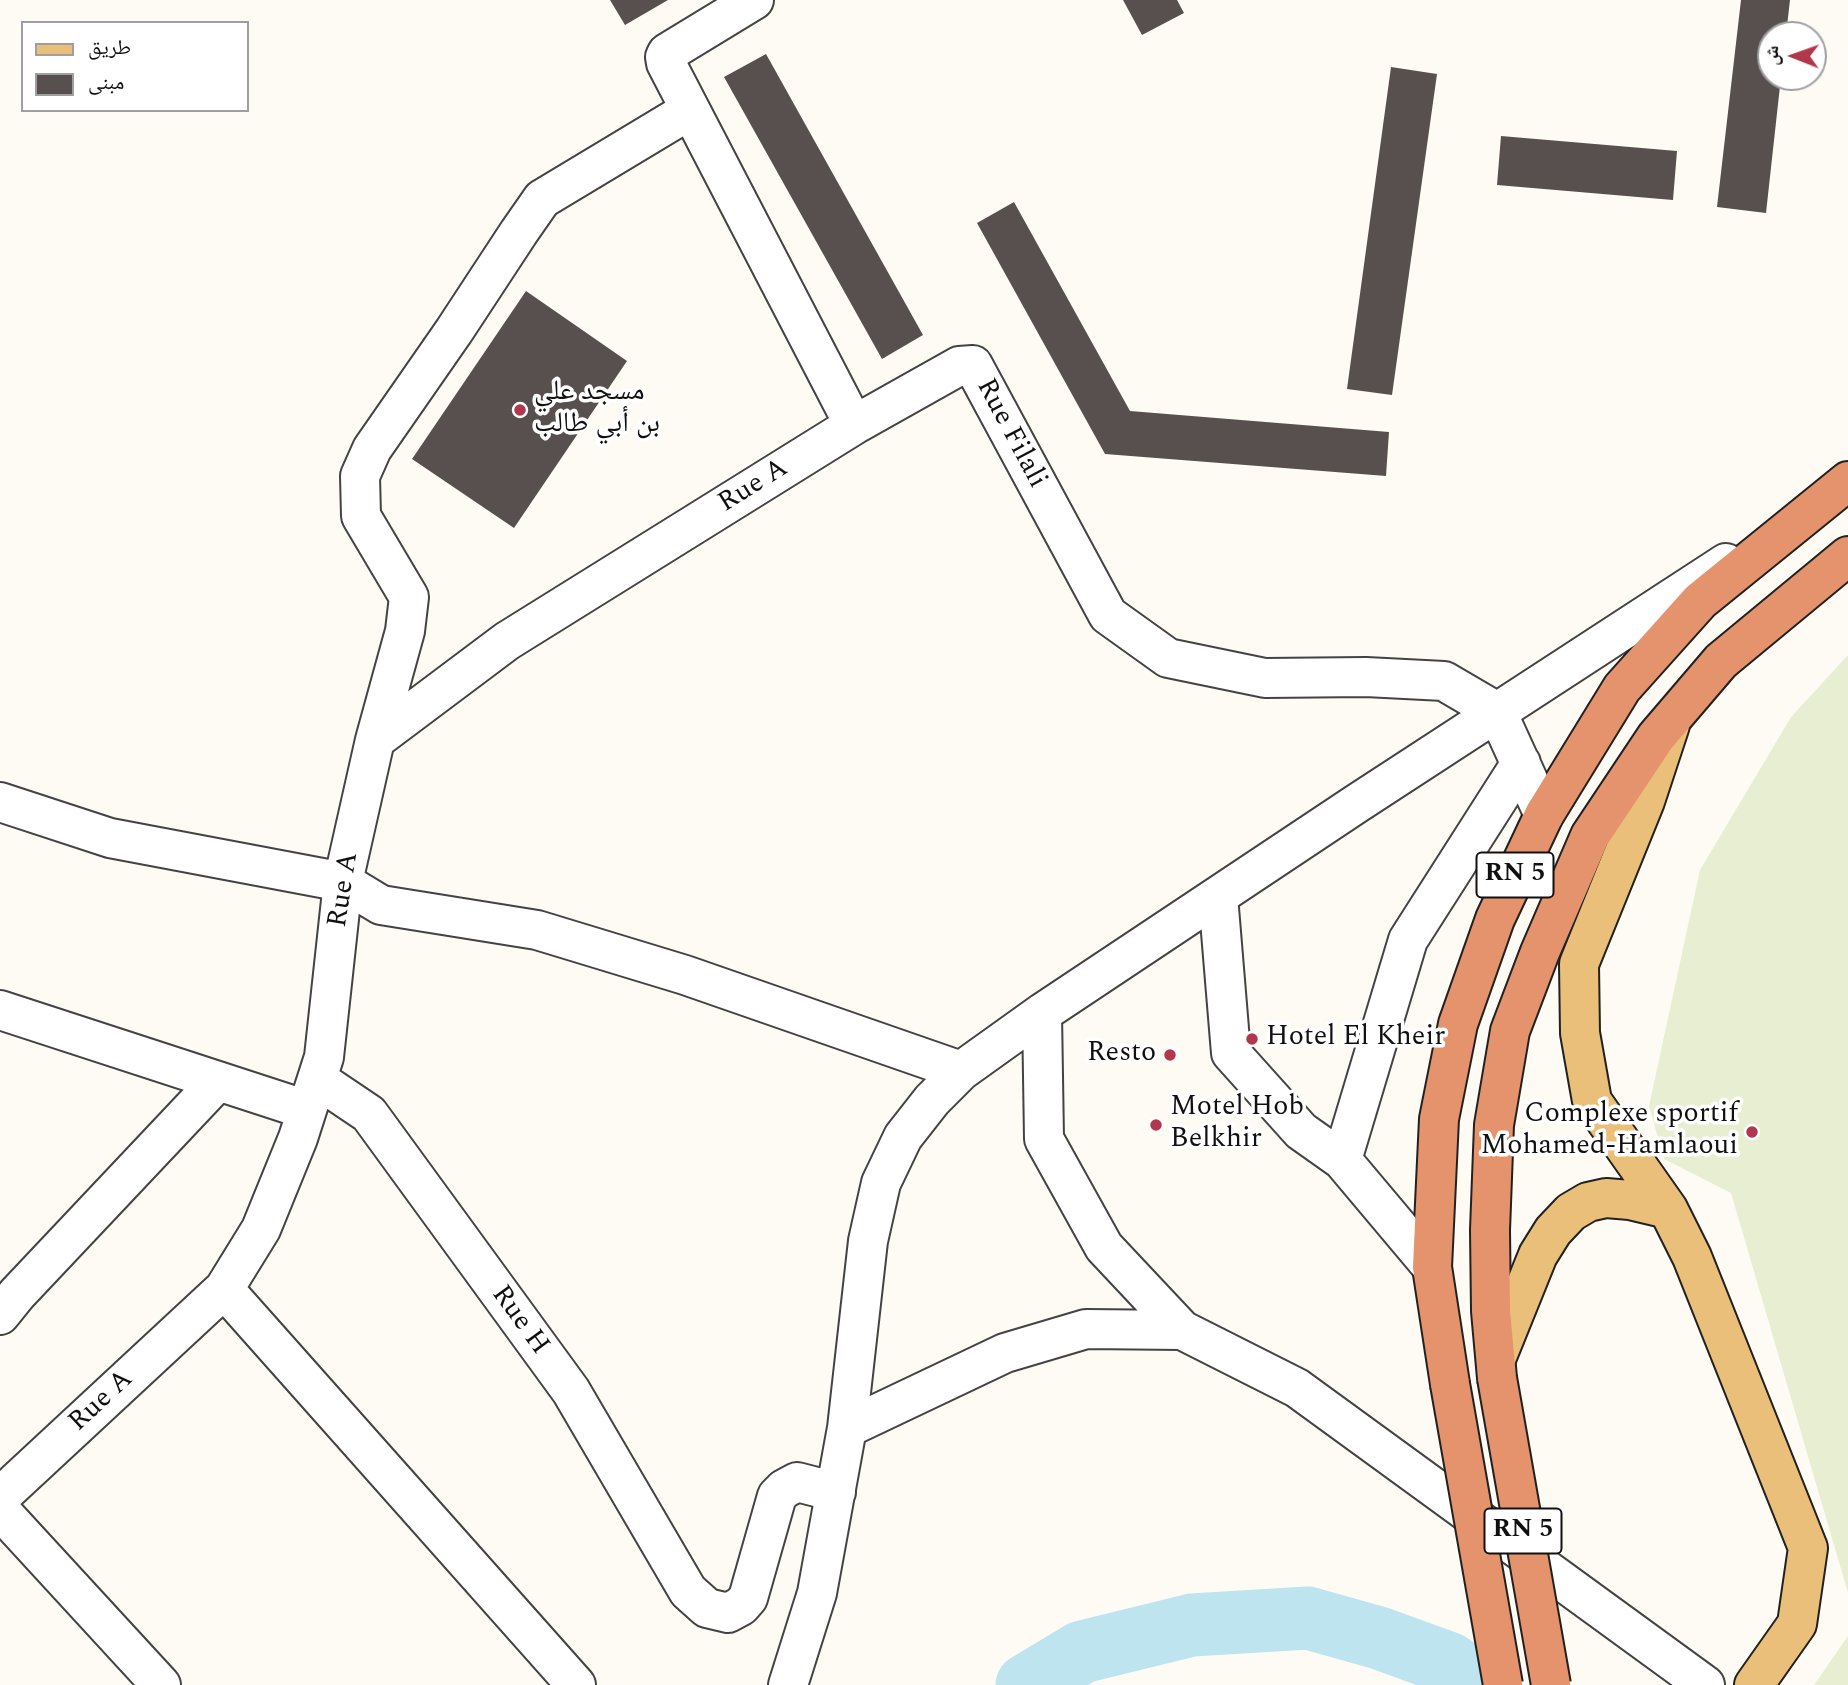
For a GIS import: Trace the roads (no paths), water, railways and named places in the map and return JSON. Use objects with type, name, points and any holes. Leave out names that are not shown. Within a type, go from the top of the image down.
[{"type":"highway","name":"RN 5","points":[[1503,1685],[1432,1267],[1439,1119],[1458,1024],[1494,919],[1544,815],[1622,688],[1700,601],[1843,484]]},
{"type":"highway","name":"RN 5","points":[[1551,1685],[1496,1368],[1491,1311],[1490,1230],[1494,1125],[1510,1031],[1540,952],[1590,836],[1656,737],[1721,661],[1848,556]]},
{"type":"main road","points":[[1673,717],[1645,801],[1579,964],[1580,1033],[1592,1101],[1668,1209],[1692,1258],[1808,1548],[1797,1624],[1754,1685]]},
{"type":"main road","points":[[1496,1368],[1538,1255],[1553,1231],[1571,1212],[1588,1202],[1606,1198],[1630,1200],[1668,1209]]},
{"type":"street","points":[[754,0],[667,53],[665,57],[854,425]]},
{"type":"street","points":[[375,740],[405,631],[409,597],[361,516],[360,477],[372,449],[542,199],[690,110]]},
{"type":"street","name":"Rue Filali","points":[[854,425],[959,366],[973,365],[1108,615],[1168,658],[1265,678],[1366,677],[1444,681],[1497,712]]},
{"type":"street","name":"Rue A","points":[[0,1497],[225,1289],[261,1229],[298,1138],[324,1058],[343,882],[375,740],[507,641],[854,425]]},
{"type":"street","points":[[788,1685],[817,1593],[846,1428],[869,1241],[881,1183],[903,1138],[932,1100],[961,1071],[1042,1013],[1843,484]]},
{"type":"street","points":[[1497,712],[1544,815]]},
{"type":"street","points":[[1342,1160],[1408,940],[1521,764]]},
{"type":"street","points":[[0,802],[110,838],[343,882],[381,905],[537,930],[685,975],[961,1071]]},
{"type":"street","points":[[1218,896],[1231,1054],[1301,1131],[1342,1160],[1432,1267]]},
{"type":"street","name":"Rue H","points":[[0,1010],[218,1081],[312,1094],[369,1114],[570,1391],[688,1591],[707,1608],[728,1613],[741,1606],[748,1598],[777,1496],[784,1489],[797,1482],[835,1492]]},
{"type":"street","points":[[1042,1013],[1044,1139],[1104,1247],[1182,1330],[1297,1388],[1705,1685]]},
{"type":"street","points":[[0,1315],[218,1081]]},
{"type":"street","points":[[225,1289],[576,1685]]},
{"type":"street","points":[[846,1428],[1005,1353],[1086,1329],[1182,1330]]},
{"type":"street","points":[[0,1510],[161,1685]]},
{"type":"waterway","points":[[1027,1685],[1082,1652],[1192,1625],[1308,1618],[1379,1638],[1448,1663],[1481,1685]]},
{"type":"place","name":"مسجد علي بن أبي طالب","points":[[520,410]]},
{"type":"place","name":"Hotel El Kheir","points":[[1252,1039]]},
{"type":"place","name":"Resto","points":[[1170,1055]]},
{"type":"place","name":"Motel Hob Belkhir","points":[[1156,1125]]},
{"type":"place","name":"Complexe sportif Mohamed-Hamlaoui","points":[[1752,1132]]}]
